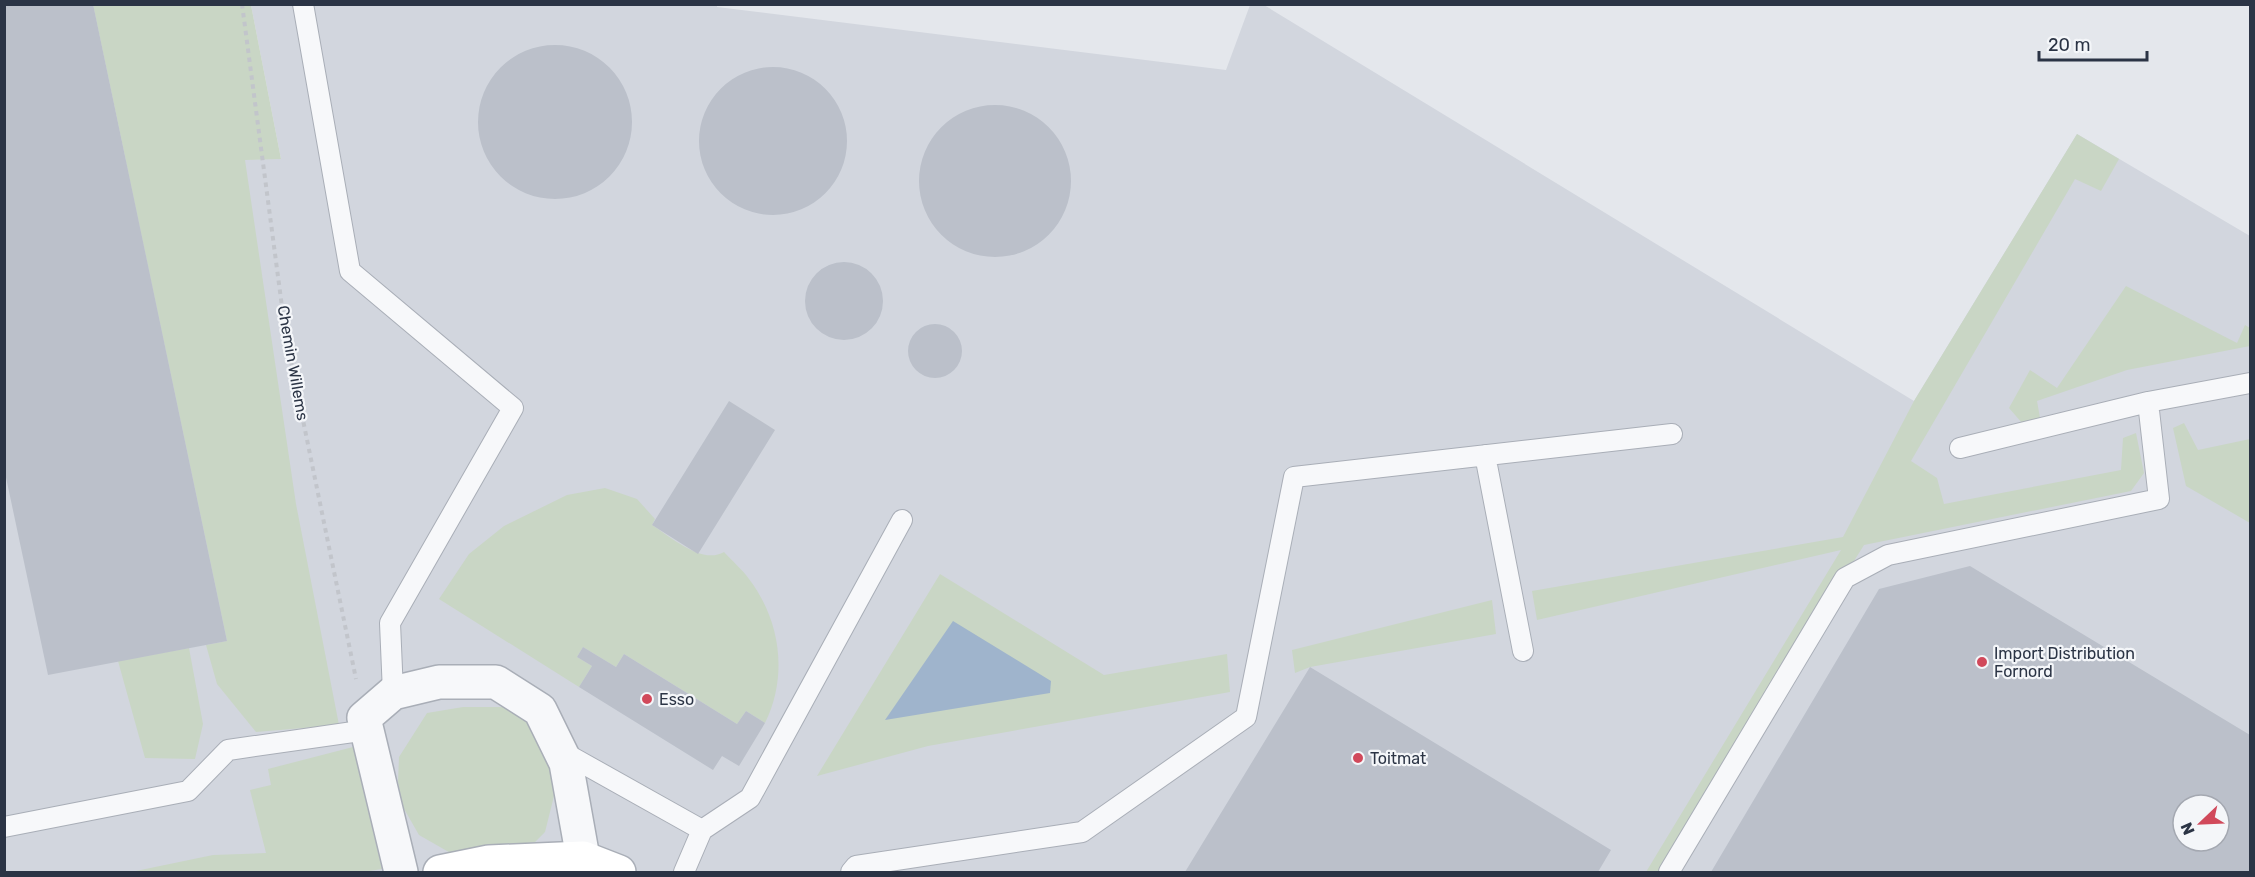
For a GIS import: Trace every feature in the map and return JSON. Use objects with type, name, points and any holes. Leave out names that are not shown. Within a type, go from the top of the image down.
[{"type":"street","points":[[401,873],[366,724],[393,693],[439,682],[496,682],[540,710],[566,763],[583,858]]},
{"type":"street","points":[[440,873],[489,862],[583,858],[619,873]]},
{"type":"lane","points":[[303,4],[350,271],[513,408],[390,623],[393,693]]},
{"type":"lane","points":[[1960,448],[2148,402],[2250,384]]},
{"type":"lane","points":[[1669,873],[1845,578],[1888,555],[2159,499],[2148,402]]},
{"type":"lane","points":[[852,873],[856,866],[1082,832],[1246,717],[1294,477],[1672,434]]},
{"type":"lane","points":[[1485,455],[1523,651]]},
{"type":"lane","points":[[684,873],[702,830],[750,798],[902,519]]},
{"type":"lane","points":[[4,827],[188,791],[228,750],[366,724]]},
{"type":"lane","points":[[560,750],[702,830]]},
{"type":"path","name":"Chemin Willems","points":[[243,4],[286,337],[366,724]]},
{"type":"shaded area","points":[[5,5],[93,5],[126,161],[281,159],[251,5],[717,5],[717,7],[1226,70],[1250,5],[1264,5],[1914,401],[2077,134],[2250,236],[2250,872],[5,872]]},
{"type":"green space","points":[[93,5],[251,5],[281,159],[245,160],[296,504],[339,725],[256,732],[217,684],[206,645],[227,641]]},
{"type":"green space","points":[[2077,134],[2119,159],[2101,191],[2075,179],[1911,461],[1937,478],[1944,504],[2121,470],[2123,438],[2136,433],[2144,473],[2131,491],[1864,545],[1660,872],[1646,872],[1841,550],[1537,620],[1532,591],[1843,537],[1914,401]]},
{"type":"green space","points":[[2126,286],[2237,343],[2245,325],[2250,328],[2250,346],[2127,370],[2037,401],[2040,418],[2022,423],[2009,408],[2030,370],[2057,388]]},
{"type":"green space","points":[[2184,423],[2198,450],[2250,439],[2250,523],[2186,486],[2173,428]]},
{"type":"green space","points":[[605,488],[637,499],[655,519],[652,525],[687,548],[706,555],[724,552],[749,579],[760,595],[774,631],[778,649],[777,687],[765,723],[746,711],[737,724],[624,654],[616,667],[583,647],[577,657],[592,666],[579,687],[439,599],[469,554],[504,526],[567,495]]},
{"type":"green space","points":[[940,574],[1104,675],[1227,654],[1230,692],[928,746],[817,776]]},
{"type":"green space","points":[[1492,600],[1496,634],[1310,667],[1295,673],[1292,650]]},
{"type":"green space","points":[[189,648],[203,724],[195,759],[145,758],[118,661]]},
{"type":"green space","points":[[463,707],[504,707],[526,720],[541,733],[556,788],[545,832],[535,842],[454,855],[419,835],[403,807],[398,782],[399,757],[427,713]]},
{"type":"green space","points":[[353,747],[382,869],[363,872],[131,872],[213,855],[266,853],[250,790],[271,785],[268,769]]},
{"type":"water","points":[[953,621],[1051,681],[1050,693],[885,720]]},
{"type":"building","points":[[4,4],[93,4],[227,641],[48,675],[4,468]]},
{"type":"building","points":[[555,45],[570,46],[585,51],[610,67],[626,92],[631,107],[631,137],[626,152],[610,177],[585,193],[570,198],[555,199],[540,198],[525,193],[500,177],[484,152],[479,137],[478,122],[479,107],[484,92],[500,67],[525,51],[540,46]]},
{"type":"building","points":[[773,67],[801,73],[825,89],[841,113],[847,141],[841,169],[825,193],[801,209],[773,215],[745,209],[721,193],[705,169],[699,141],[705,113],[721,89],[745,73]]},
{"type":"building","points":[[995,105],[1010,106],[1024,111],[1049,127],[1065,152],[1070,166],[1070,196],[1065,210],[1049,235],[1024,251],[1010,256],[995,257],[980,256],[966,251],[941,235],[925,210],[920,196],[919,181],[920,166],[925,152],[941,127],[966,111],[980,106]]},
{"type":"building","points":[[844,262],[859,265],[876,279],[883,301],[880,316],[866,333],[844,340],[829,337],[812,323],[805,301],[808,286],[822,269]]},
{"type":"building","points":[[935,324],[945,326],[954,332],[960,341],[962,351],[960,361],[954,370],[945,376],[935,378],[925,376],[916,370],[910,361],[908,351],[910,341],[916,332],[925,326]]},
{"type":"building","points":[[729,401],[775,430],[698,554],[652,525]]},
{"type":"building","name":"Import Distribution Fornord","points":[[1970,566],[2250,735],[2250,872],[1711,872],[1879,589]]},
{"type":"building","name":"Esso","points":[[583,647],[616,667],[624,654],[737,724],[746,711],[765,723],[739,766],[722,756],[713,770],[579,687],[592,666],[577,657]]},
{"type":"building","name":"Toitmat","points":[[1310,667],[1611,850],[1598,872],[1185,872]]},
{"type":"place","name":"Import Distribution Fornord","points":[[1982,662]]},
{"type":"place","name":"Esso","points":[[647,699]]},
{"type":"place","name":"Toitmat","points":[[1358,758]]}]
